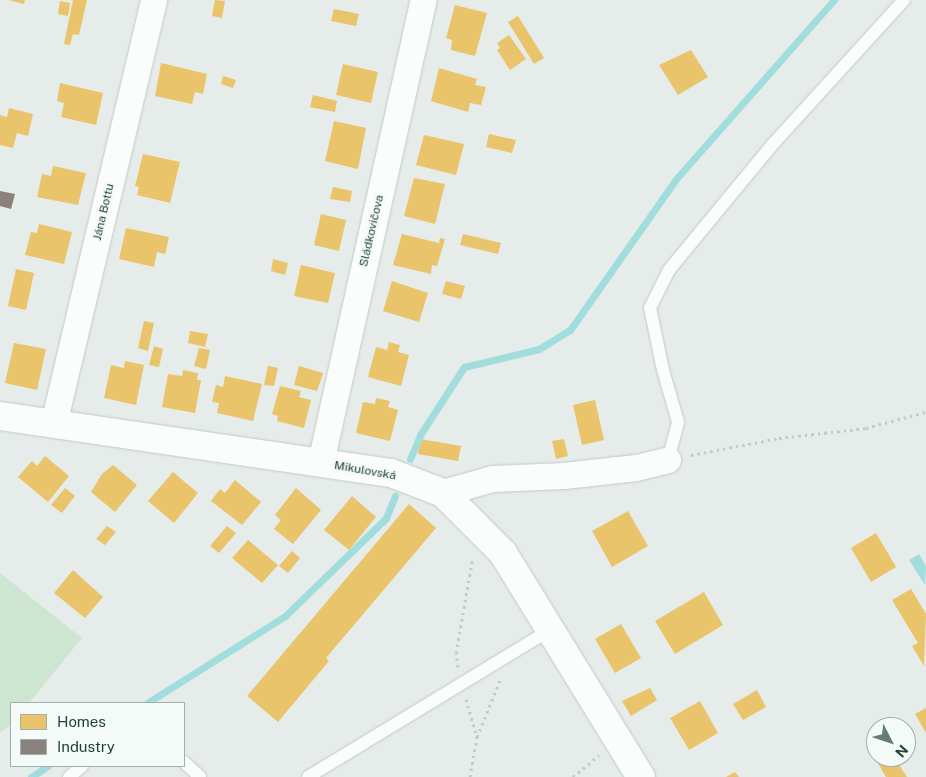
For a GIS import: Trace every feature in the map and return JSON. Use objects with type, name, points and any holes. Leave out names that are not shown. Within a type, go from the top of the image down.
[{"type":"street","name":"Jána Bottu","points":[[54,424],[154,0]]},
{"type":"street","name":"Sládkovičova","points":[[321,463],[424,0]]},
{"type":"street","name":"Mikulovská","points":[[0,416],[391,473],[443,493],[503,553],[641,777]]},
{"type":"street","points":[[443,493],[493,479],[564,476],[637,468],[668,460]]},
{"type":"lane","points":[[668,460],[678,422],[663,370],[650,308],[669,270],[772,145],[904,0]]},
{"type":"lane","points":[[308,777],[551,629]]},
{"type":"lane","points":[[185,763],[200,777]]},
{"type":"lane","points":[[68,777],[81,767]]},
{"type":"path","points":[[668,460],[750,443],[866,428],[926,412]]},
{"type":"path","points":[[474,554],[456,654],[461,684],[477,737]]},
{"type":"path","points":[[470,777],[477,737],[512,652]]},
{"type":"path","points":[[572,777],[606,750]]},
{"type":"green space","points":[[0,573],[82,638],[30,702],[10,702],[10,726],[0,733]]},
{"type":"water","points":[[919,554],[926,566],[925,585],[909,560]]},
{"type":"building: Homes","points":[[9,0],[25,0],[24,4]]},
{"type":"building: Homes","points":[[73,0],[87,0],[79,35],[73,34],[70,45],[64,44]]},
{"type":"building: Homes","points":[[215,0],[225,1],[222,18],[212,16]]},
{"type":"building: Homes","points":[[60,1],[70,3],[68,16],[58,14]]},
{"type":"building: Homes","points":[[455,5],[487,13],[475,56],[451,50],[452,40],[446,38]]},
{"type":"building: Homes","points":[[334,9],[359,14],[356,26],[331,21]]},
{"type":"building: Homes","points":[[518,16],[544,58],[534,64],[508,22]]},
{"type":"building: Homes","points":[[509,35],[526,59],[510,70],[497,50],[500,48],[497,43]]},
{"type":"building: Homes","points":[[691,50],[708,77],[678,95],[659,65]]},
{"type":"building: Homes","points":[[161,63],[207,74],[203,94],[195,92],[192,104],[155,96]]},
{"type":"building: Homes","points":[[343,64],[378,72],[371,103],[336,95]]},
{"type":"building: Homes","points":[[439,68],[477,79],[475,85],[486,87],[481,105],[470,103],[468,112],[431,101]]},
{"type":"building: Homes","points":[[223,76],[236,80],[233,88],[221,84]]},
{"type":"building: Homes","points":[[60,83],[103,93],[96,125],[61,117],[64,103],[57,101]]},
{"type":"building: Homes","points":[[313,95],[337,101],[335,112],[310,107]]},
{"type":"building: Homes","points":[[9,108],[33,114],[28,136],[17,133],[13,148],[0,145],[0,115],[7,117]]},
{"type":"building: Homes","points":[[334,121],[366,128],[358,169],[325,161]]},
{"type":"building: Homes","points":[[489,134],[516,140],[512,153],[486,147]]},
{"type":"building: Homes","points":[[424,135],[464,144],[456,175],[416,165]]},
{"type":"building: Homes","points":[[143,154],[180,162],[170,203],[137,195],[139,187],[135,186]]},
{"type":"building: Homes","points":[[53,166],[86,173],[78,205],[37,197],[42,174],[51,176]]},
{"type":"building: Homes","points":[[414,178],[445,184],[435,224],[404,216]]},
{"type":"building: Homes","points":[[333,187],[352,191],[350,202],[330,199]]},
{"type":"building: Homes","points":[[321,214],[346,220],[339,251],[314,245]]},
{"type":"building: Homes","points":[[39,224],[72,232],[64,264],[25,255],[31,232],[37,233]]},
{"type":"building: Homes","points":[[126,228],[169,237],[165,254],[157,252],[154,267],[119,259]]},
{"type":"building: Homes","points":[[402,234],[439,243],[440,238],[445,239],[437,266],[432,265],[431,274],[393,265]]},
{"type":"building: Homes","points":[[463,234],[501,243],[498,254],[460,245]]},
{"type":"building: Homes","points":[[273,259],[288,263],[285,275],[271,271]]},
{"type":"building: Homes","points":[[301,265],[335,273],[328,303],[294,296]]},
{"type":"building: Homes","points":[[16,269],[34,273],[26,310],[8,306]]},
{"type":"building: Homes","points":[[392,281],[428,293],[419,322],[383,311]]},
{"type":"building: Homes","points":[[446,281],[465,286],[461,299],[442,294]]},
{"type":"building: Homes","points":[[144,321],[154,323],[148,351],[138,348]]},
{"type":"building: Homes","points":[[190,331],[208,334],[205,347],[188,343]]},
{"type":"building: Homes","points":[[389,342],[400,345],[398,352],[409,355],[401,386],[368,377],[376,347],[387,350]]},
{"type":"building: Homes","points":[[14,343],[46,349],[37,390],[5,383]]},
{"type":"building: Homes","points":[[154,346],[163,349],[159,367],[149,365]]},
{"type":"building: Homes","points":[[199,348],[210,350],[206,369],[194,366]]},
{"type":"building: Homes","points":[[125,361],[144,365],[136,405],[104,398],[111,365],[124,368]]},
{"type":"building: Homes","points":[[268,366],[278,368],[274,386],[264,385]]},
{"type":"building: Homes","points":[[299,366],[323,373],[317,391],[294,385]]},
{"type":"building: Homes","points":[[183,370],[198,373],[197,380],[201,380],[195,413],[162,407],[168,374],[182,376]]},
{"type":"building: Homes","points":[[225,376],[262,384],[253,421],[217,413],[219,403],[212,402],[216,385],[223,387]]},
{"type":"building: Homes","points":[[280,386],[301,391],[299,397],[311,400],[304,428],[277,421],[278,416],[272,414]]},
{"type":"building: Homes","points":[[376,398],[390,401],[388,407],[398,410],[390,441],[356,433],[363,402],[375,404]]},
{"type":"building: Homes","points":[[595,400],[604,440],[582,445],[573,405]]},
{"type":"building: Homes","points":[[420,439],[461,446],[458,461],[418,454]]},
{"type":"building: Homes","points":[[564,439],[568,456],[556,459],[552,441]]},
{"type":"building: Homes","points":[[45,456],[69,476],[48,502],[18,477],[32,461],[37,466]]},
{"type":"building: Homes","points":[[113,465],[137,485],[115,512],[91,492],[102,474]]},
{"type":"building: Homes","points":[[173,472],[198,493],[174,523],[148,501]]},
{"type":"building: Homes","points":[[235,480],[261,502],[242,525],[211,501],[220,489],[225,493]]},
{"type":"building: Homes","points":[[65,488],[75,496],[62,513],[51,505]]},
{"type":"building: Homes","points":[[296,488],[321,510],[293,544],[274,529],[281,520],[275,515]]},
{"type":"building: Homes","points":[[352,496],[376,517],[349,550],[324,530]]},
{"type":"building: Homes","points":[[409,504],[436,528],[326,658],[329,661],[278,722],[247,696]]},
{"type":"building: Homes","points":[[628,511],[648,546],[612,567],[592,531]]},
{"type":"building: Homes","points":[[107,526],[116,532],[105,545],[96,539]]},
{"type":"building: Homes","points":[[227,526],[236,533],[219,553],[210,546]]},
{"type":"building: Homes","points":[[876,533],[896,567],[871,582],[851,548]]},
{"type":"building: Homes","points":[[248,540],[278,565],[262,583],[232,558]]},
{"type":"building: Homes","points":[[292,551],[300,558],[288,573],[279,566]]},
{"type":"building: Homes","points":[[73,570],[103,597],[85,618],[54,593]]},
{"type":"building: Homes","points":[[911,589],[926,614],[924,666],[912,646],[918,643],[892,600]]},
{"type":"building: Homes","points":[[704,592],[723,625],[675,654],[655,621]]},
{"type":"building: Homes","points":[[621,624],[641,658],[615,673],[595,639]]},
{"type":"building: Homes","points":[[650,688],[657,700],[631,716],[622,701]]},
{"type":"building: Homes","points":[[757,690],[766,707],[743,720],[733,704]]},
{"type":"building: Homes","points":[[700,701],[718,733],[689,750],[670,718]]},
{"type":"building: Homes","points":[[926,708],[926,733],[915,714]]},
{"type":"building: Homes","points":[[880,767],[900,767],[907,777],[886,777]]},
{"type":"building: Homes","points":[[735,772],[739,777],[726,777]]},
{"type":"building: Industry","points":[[0,191],[15,194],[11,209],[0,206]]},
{"type":"waterway","points":[[410,459],[420,435],[464,367],[539,349],[570,330],[676,179],[834,0]]},
{"type":"waterway","points":[[149,702],[285,616],[386,518],[395,496]]},
{"type":"waterway","points":[[31,777],[46,767]]}]
